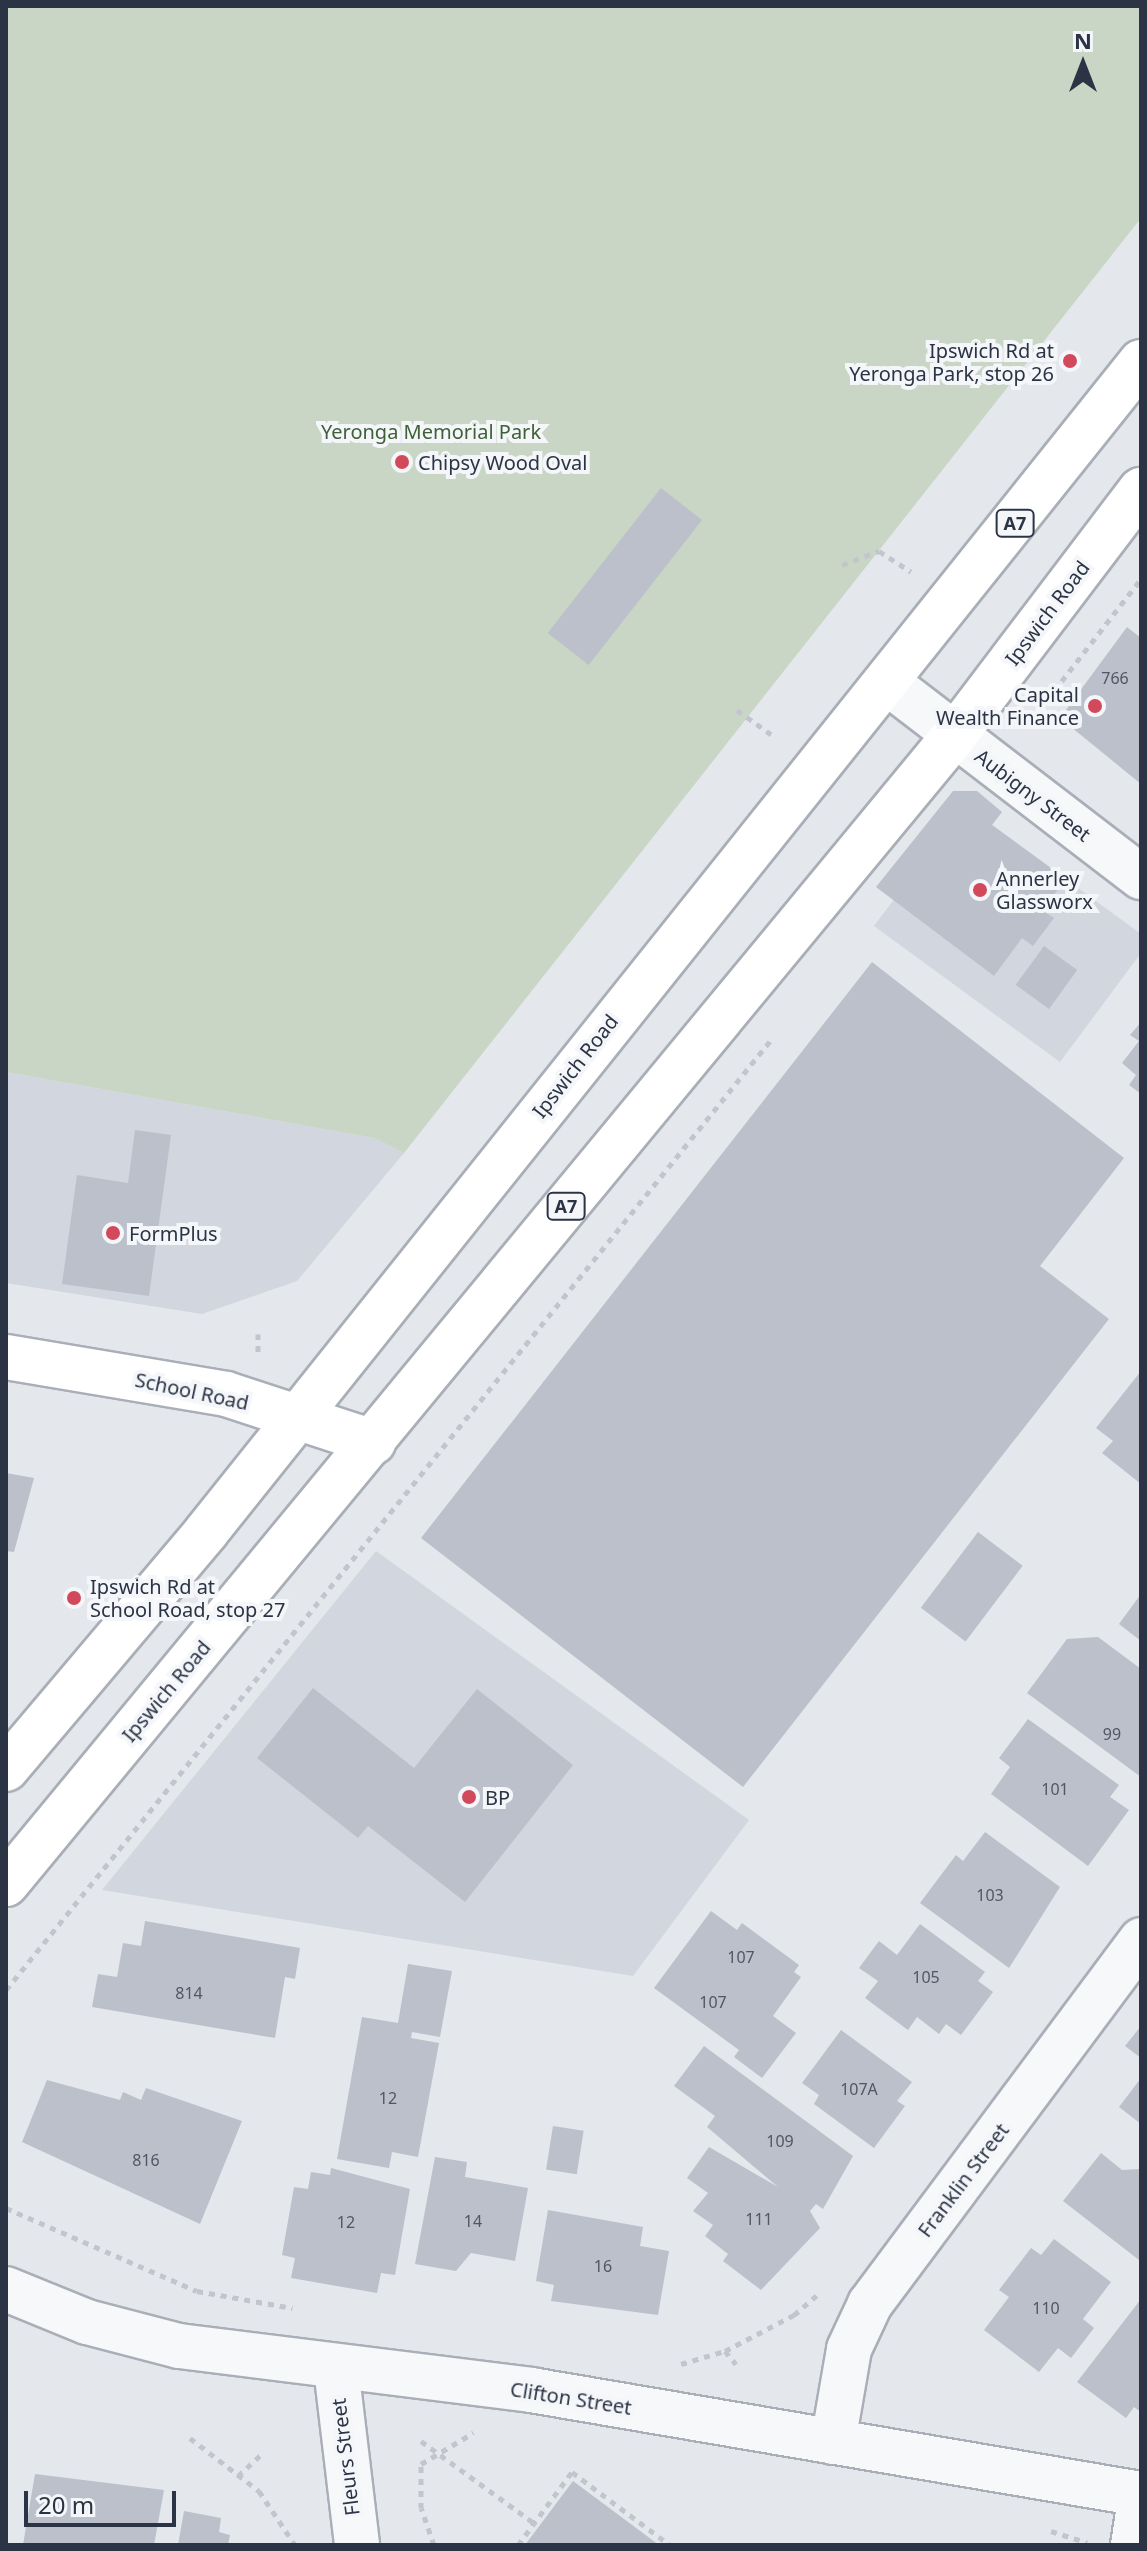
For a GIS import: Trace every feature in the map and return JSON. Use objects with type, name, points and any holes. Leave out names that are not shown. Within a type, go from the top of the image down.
[{"type":"main road","name":"Ipswich Road","points":[[6,1769],[297,1417],[888,683],[1141,362]]},
{"type":"main road","name":"Ipswich Road","points":[[6,1884],[954,736],[1141,490]]},
{"type":"main road","name":"School Road","points":[[6,1357],[226,1394],[373,1442]]},
{"type":"street","name":"Aubigny Street","points":[[888,683],[1141,877]]},
{"type":"street","name":"Franklin Street","points":[[833,2442],[849,2349],[870,2304],[1141,1940]]},
{"type":"street","name":"Clifton Street","points":[[6,2289],[132,2337],[336,2368],[531,2390],[1141,2494]]},
{"type":"street","name":"Fleurs Street","points":[[336,2368],[357,2545]]},
{"type":"street","points":[[1133,2545],[1141,2494]]},
{"type":"path","points":[[842,565],[870,550],[906,569]]},
{"type":"path","points":[[1042,706],[1141,579]]},
{"type":"path","points":[[737,710],[772,735]]},
{"type":"path","points":[[6,1990],[778,1031]]},
{"type":"path","points":[[258,1334],[258,1354]]},
{"type":"path","points":[[364,1534],[374,1536]]},
{"type":"path","points":[[6,2208],[197,2291],[302,2310]]},
{"type":"path","points":[[676,2364],[725,2351],[794,2315],[826,2286]]},
{"type":"path","points":[[725,2351],[736,2364]]},
{"type":"path","points":[[190,2438],[259,2491],[295,2545]]},
{"type":"path","points":[[421,2441],[534,2523]]},
{"type":"path","points":[[434,2545],[421,2508],[421,2464],[439,2452]]},
{"type":"path","points":[[238,2476],[262,2454]]},
{"type":"path","points":[[518,2545],[572,2472],[670,2545]]},
{"type":"shaded area","points":[[965,805],[1141,934],[1141,953],[1060,1062],[874,926]]},
{"type":"shaded area","points":[[6,1072],[374,1138],[404,1153],[297,1281],[202,1314],[6,1283]]},
{"type":"shaded area","points":[[376,1551],[749,1820],[633,1976],[102,1890]]},
{"type":"green space","name":"Yeronga Memorial Park","points":[[6,6],[1141,6],[1141,218],[404,1153],[374,1138],[6,1072]]},
{"type":"building","points":[[661,488],[702,520],[589,665],[548,633]]},
{"type":"building","points":[[1127,627],[1141,638],[1141,784],[1060,718]]},
{"type":"building","name":"Annerley Glassworx","points":[[953,791],[977,791],[1002,812],[992,825],[1066,879],[1042,910],[1054,918],[1033,946],[1022,938],[994,976],[876,887]]},
{"type":"building","points":[[1044,946],[1077,970],[1049,1009],[1016,985]]},
{"type":"building","points":[[872,962],[1124,1158],[1040,1266],[1109,1319],[743,1787],[421,1538]]},
{"type":"building","points":[[1141,1022],[1141,1094],[1129,1085],[1136,1075],[1122,1063],[1139,1041],[1130,1035]]},
{"type":"building","name":"FormPlus","points":[[135,1130],[171,1135],[149,1296],[62,1284],[77,1175],[128,1183]]},
{"type":"building","points":[[1141,1371],[1141,1484],[1102,1453],[1113,1441],[1096,1428]]},
{"type":"building","points":[[6,1473],[34,1478],[14,1552],[6,1551]]},
{"type":"building","points":[[978,1532],[1023,1566],[966,1642],[921,1608]]},
{"type":"building","points":[[1141,1594],[1141,1641],[1119,1624]]},
{"type":"building","points":[[1098,1637],[1141,1669],[1141,1777],[1027,1693],[1067,1639]]},
{"type":"building","name":"BP","points":[[313,1688],[414,1768],[477,1689],[573,1765],[465,1902],[368,1826],[358,1838],[257,1758]]},
{"type":"building","points":[[1028,1719],[1119,1785],[1110,1797],[1129,1810],[1088,1866],[991,1794],[1010,1767],[999,1758]]},
{"type":"building","points":[[985,1832],[1060,1887],[1009,1968],[920,1903],[956,1855],[963,1861]]},
{"type":"building","points":[[711,1911],[737,1930],[742,1923],[799,1965],[794,1972],[801,1977],[773,2016],[796,2033],[762,2078],[734,2057],[739,2050],[654,1988]]},
{"type":"building","points":[[145,1921],[300,1948],[295,1979],[285,1977],[275,2038],[92,2007],[98,1974],[117,1977],[123,1943],[141,1946]]},
{"type":"building","points":[[920,1924],[985,1972],[978,1981],[993,1992],[961,2035],[946,2024],[939,2034],[917,2017],[908,2030],[865,1998],[878,1981],[859,1968],[879,1941],[897,1955]]},
{"type":"building","points":[[408,1964],[452,1971],[440,2037],[412,2032],[411,2038],[439,2043],[418,2157],[392,2152],[389,2168],[337,2159],[362,2017],[398,2023]]},
{"type":"building","points":[[1141,2026],[1141,2058],[1125,2046]]},
{"type":"building","points":[[841,2030],[912,2082],[897,2101],[905,2106],[874,2148],[814,2104],[819,2095],[802,2083]]},
{"type":"building","points":[[704,2046],[853,2156],[823,2209],[816,2204],[810,2211],[820,2228],[761,2290],[723,2261],[728,2254],[705,2236],[713,2225],[693,2211],[708,2193],[687,2178],[709,2147],[778,2187],[707,2127],[715,2116],[674,2086]]},
{"type":"building","points":[[1141,2078],[1141,2124],[1119,2107]]},
{"type":"building","points":[[47,2080],[120,2100],[123,2092],[141,2100],[146,2088],[242,2121],[200,2224],[22,2142]]},
{"type":"building","points":[[553,2126],[584,2131],[577,2174],[546,2169]]},
{"type":"building","points":[[1101,2153],[1122,2170],[1141,2169],[1139,2260],[1063,2201]]},
{"type":"building","points":[[435,2157],[467,2162],[465,2177],[528,2188],[515,2261],[471,2253],[456,2271],[415,2264]]},
{"type":"building","points":[[331,2168],[410,2189],[395,2275],[381,2273],[377,2293],[291,2278],[295,2258],[282,2255],[294,2187],[308,2189],[311,2172],[330,2175]]},
{"type":"building","points":[[548,2210],[643,2227],[640,2246],[669,2251],[658,2315],[551,2301],[554,2285],[536,2281]]},
{"type":"building","points":[[1054,2239],[1111,2282],[1083,2319],[1094,2328],[1071,2358],[1058,2348],[1039,2372],[984,2330],[1009,2297],[999,2290],[1031,2248],[1041,2255]]},
{"type":"building","points":[[1141,2299],[1141,2412],[1134,2407],[1126,2418],[1077,2382]]},
{"type":"building","points":[[35,2474],[164,2490],[154,2545],[23,2545]]},
{"type":"building","points":[[573,2481],[659,2545],[525,2545]]},
{"type":"building","points":[[184,2511],[221,2518],[219,2532],[230,2535],[228,2545],[178,2545]]},
{"type":"place","name":"Ipswich Rd at Yeronga Park, stop 26","points":[[1070,361]]},
{"type":"place","name":"Chipsy Wood Oval","points":[[402,462]]},
{"type":"place","name":"Capital Wealth Finance","points":[[1095,706]]},
{"type":"place","name":"Annerley Glassworx","points":[[980,890]]},
{"type":"place","name":"FormPlus","points":[[113,1233]]},
{"type":"place","name":"Ipswich Rd at School Road, stop 27","points":[[74,1598]]},
{"type":"place","name":"BP","points":[[469,1797]]}]
